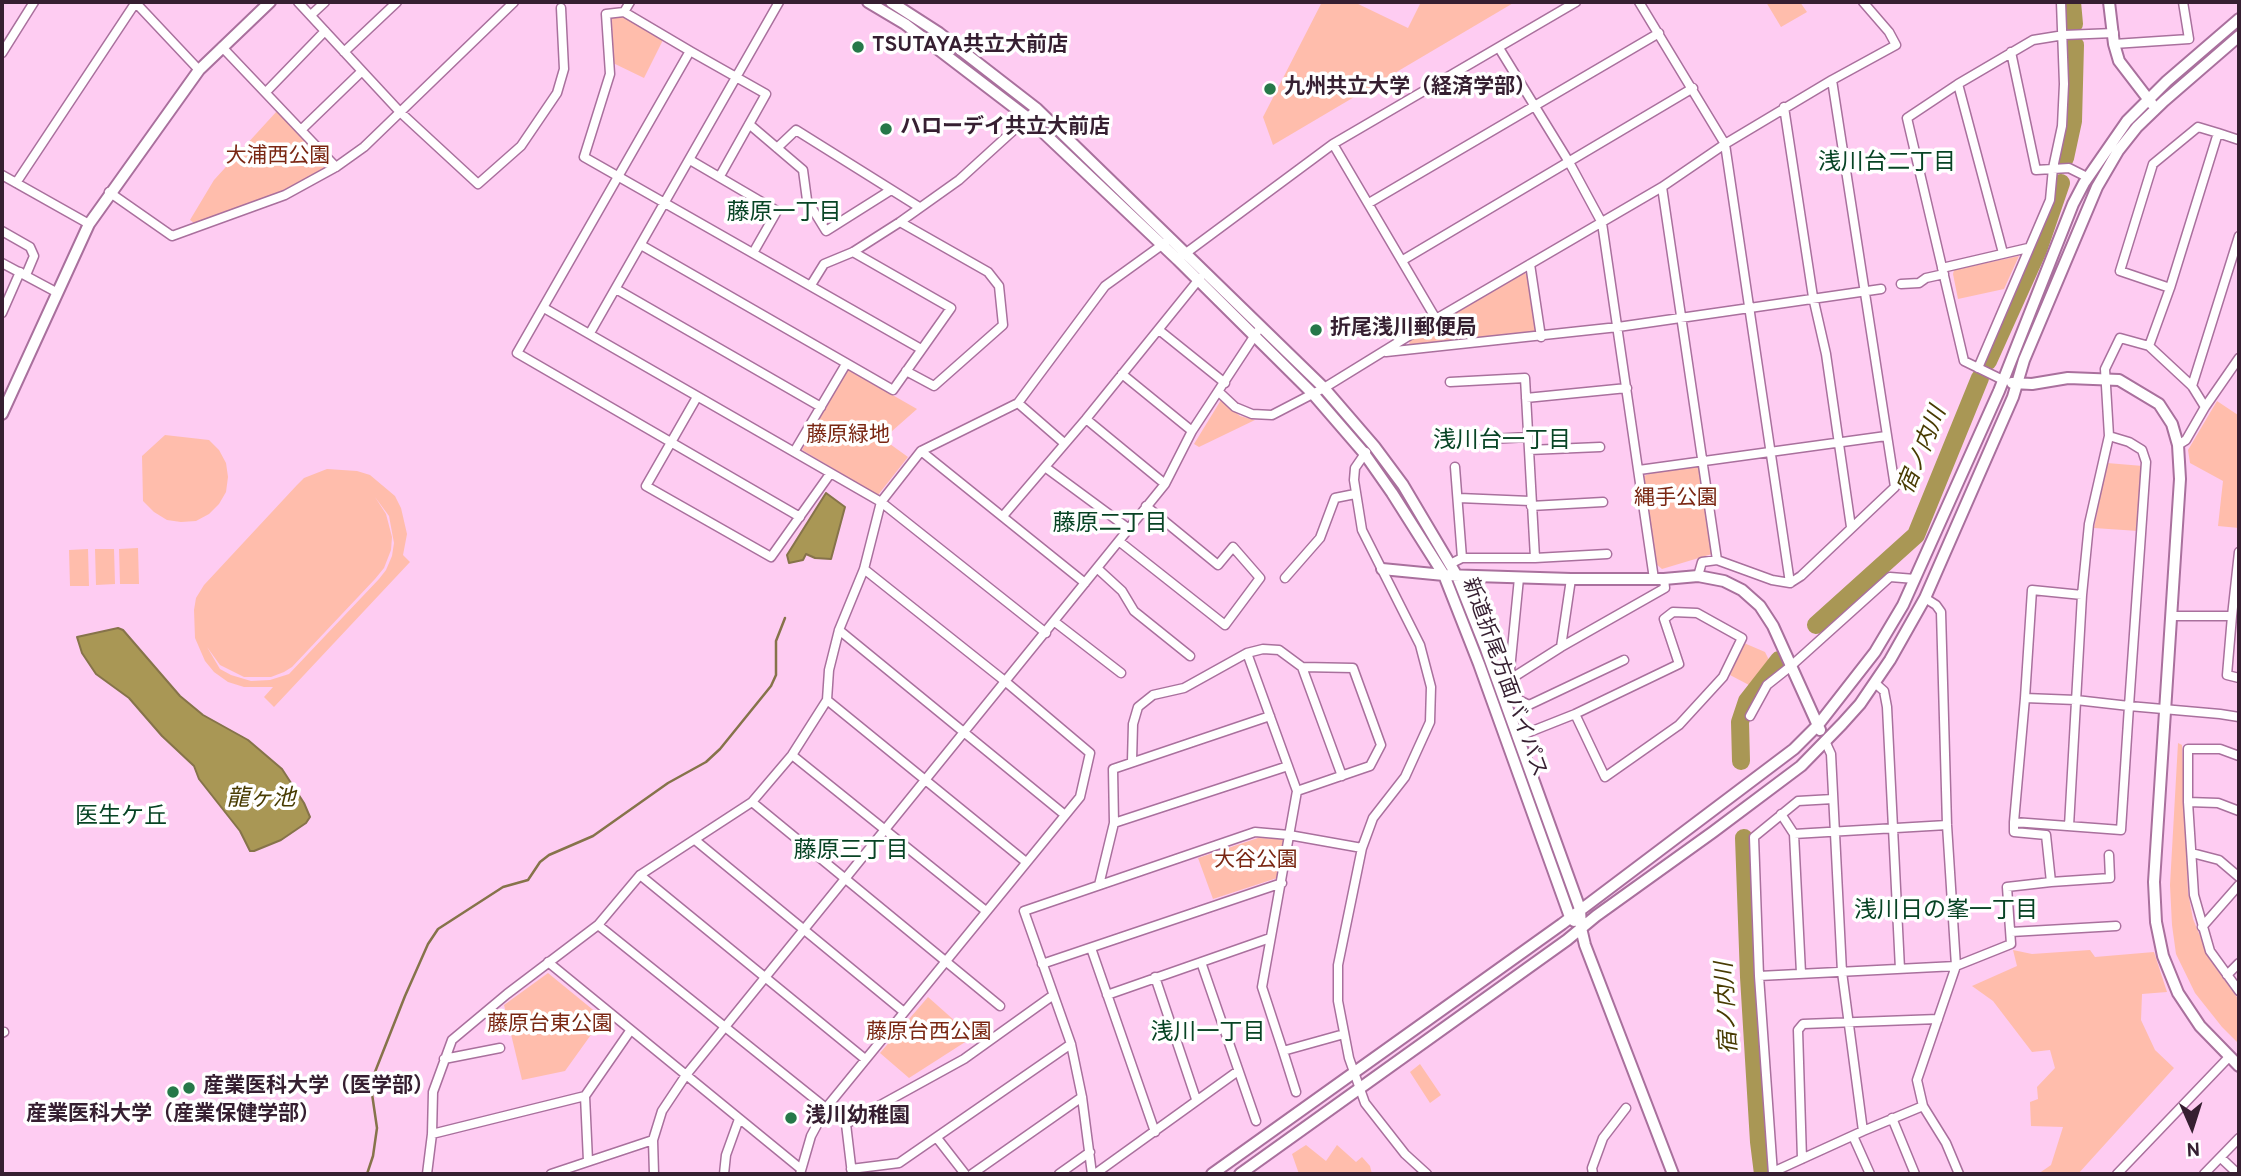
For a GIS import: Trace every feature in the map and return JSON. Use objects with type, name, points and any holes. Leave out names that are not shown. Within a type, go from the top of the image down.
[{"type":"street","points":[[2,53],[34,2]]},
{"type":"street","points":[[16,183],[135,2],[199,70]]},
{"type":"street","points":[[2,414],[89,223],[109,192],[199,70],[270,2]]},
{"type":"street","points":[[298,2],[400,113],[478,184],[521,146],[557,93],[564,69],[561,8]]},
{"type":"street","points":[[311,15],[325,2]]},
{"type":"street","points":[[344,51],[397,2]]},
{"type":"street","points":[[109,192],[172,236],[285,195],[337,167],[364,147],[514,2]]},
{"type":"street","points":[[624,12],[630,2]]},
{"type":"street","points":[[590,333],[779,2]]},
{"type":"street","points":[[868,2],[915,31],[1032,113]]},
{"type":"street","points":[[891,2],[939,33],[1032,113],[1258,331],[1324,388],[1374,446],[1403,485],[1457,576],[1580,909],[1581,928],[1673,1174]]},
{"type":"street","points":[[1182,256],[1333,144],[1576,2]]},
{"type":"street","points":[[1639,2],[1725,144],[1790,583]]},
{"type":"street","points":[[1219,392],[1235,407],[1252,414],[1272,415],[1313,394],[1662,187],[1784,107],[1896,45],[1889,32],[1863,2]]},
{"type":"street","points":[[1978,368],[2050,200],[2053,168],[2062,126],[2064,35],[2061,2]]},
{"type":"street","points":[[2109,2],[2119,61],[2152,104]]},
{"type":"street","points":[[2183,2],[2189,39],[2064,35],[2033,40],[1907,118],[1964,361],[2017,385],[2068,378],[2119,380],[2159,404],[2172,424],[2178,446],[2180,479],[2154,882],[2156,922],[2162,956],[2178,993],[2200,1026],[2239,1066]]},
{"type":"street","points":[[720,176],[766,94],[624,12],[606,14],[610,74],[584,157],[921,349]]},
{"type":"street","points":[[1240,1174],[1801,766],[1860,704],[1909,630],[1925,598],[2017,385],[2024,360],[2096,187],[2152,104],[2239,19]]},
{"type":"street","points":[[265,92],[326,32]]},
{"type":"street","points":[[1369,203],[1659,33]]},
{"type":"street","points":[[1212,1174],[1570,917],[1794,749],[1818,725],[1875,652],[1915,579],[2003,380],[2073,204],[2087,177],[2120,131],[2239,36]]},
{"type":"street","points":[[222,47],[337,167]]},
{"type":"street","points":[[1499,48],[1569,162],[1602,223],[1639,470],[1659,579],[1665,588],[1509,680]]},
{"type":"street","points":[[690,51],[517,353],[800,517]]},
{"type":"street","points":[[2011,52],[2036,170],[2069,168],[2087,177]]},
{"type":"street","points":[[302,129],[362,71]]},
{"type":"street","points":[[1698,576],[1702,562],[1717,560],[1772,580],[1790,583],[1801,576],[1895,486],[1832,80]]},
{"type":"street","points":[[1958,84],[2003,253]]},
{"type":"street","points":[[1403,260],[1692,88]]},
{"type":"street","points":[[1784,107],[1813,297],[1826,354],[1851,527]]},
{"type":"street","points":[[811,285],[824,264],[853,252],[959,180],[1032,113]]},
{"type":"street","points":[[749,124],[803,170],[807,200],[826,231],[891,190]]},
{"type":"street","points":[[2170,288],[2120,271],[2153,164],[2198,127],[2239,141]]},
{"type":"street","points":[[777,149],[796,130],[919,207]]},
{"type":"street","points":[[2149,346],[2170,288],[2218,133]]},
{"type":"street","points":[[1333,144],[1436,319]]},
{"type":"street","points":[[690,160],[777,211],[752,253]]},
{"type":"street","points":[[2,175],[89,223]]},
{"type":"street","points":[[1662,187],[1717,560]]},
{"type":"street","points":[[900,222],[988,272],[999,286],[1003,325],[934,386],[906,371]]},
{"type":"street","points":[[2,231],[30,247],[34,256],[2,313]]},
{"type":"street","points":[[2193,386],[2239,236]]},
{"type":"street","points":[[427,1174],[433,1092],[452,1040],[598,925],[640,874],[752,802],[792,755],[827,700],[829,670],[839,630],[864,569],[881,502],[921,451],[1018,403],[1105,286],[1166,242]]},
{"type":"street","points":[[641,245],[893,390],[951,308],[853,252]]},
{"type":"street","points":[[1901,284],[1919,283],[1943,271],[2028,248]]},
{"type":"street","points":[[2,263],[56,292]]},
{"type":"street","points":[[1530,264],[1541,337]]},
{"type":"street","points":[[1003,516],[1201,277]]},
{"type":"street","points":[[616,289],[821,407]]},
{"type":"street","points":[[1383,352],[1541,337],[1881,289]]},
{"type":"street","points":[[544,308],[881,502],[1046,633]]},
{"type":"street","points":[[1159,330],[1224,383]]},
{"type":"street","points":[[654,1174],[653,1140],[662,1111],[686,1075],[1165,484],[1192,431],[1258,331]]},
{"type":"street","name":"新道折尾方面バイパス","points":[[1258,331],[1364,453],[1444,575],[1570,917],[1581,928]]},
{"type":"street","points":[[2069,826],[2082,595],[2090,524],[2109,436],[2105,369],[2120,338],[2149,346],[2193,386],[2205,407]]},
{"type":"street","points":[[2178,446],[2186,440],[2239,358]]},
{"type":"street","points":[[794,453],[846,364]]},
{"type":"street","points":[[1122,374],[1192,431]]},
{"type":"street","points":[[1450,382],[1525,378],[1535,558]]},
{"type":"street","points":[[1526,398],[1628,388]]},
{"type":"street","points":[[697,397],[646,486],[771,557],[830,474]]},
{"type":"street","points":[[1018,403],[1064,443]]},
{"type":"street","points":[[1086,419],[1165,484]]},
{"type":"street","points":[[1639,470],[1886,436]]},
{"type":"street","points":[[2014,822],[2121,830],[2146,462],[2142,450],[2129,442],[2109,436]]},
{"type":"street","points":[[1453,441],[1528,437]]},
{"type":"street","points":[[1374,446],[1364,453],[1354,468],[1355,494],[1362,530],[1420,645],[1431,687],[1430,722],[1405,777],[1373,818],[1362,848],[1338,965],[1338,1001],[1344,1034],[1365,1102],[1405,1154],[1427,1174]]},
{"type":"street","points":[[1529,450],[1600,447]]},
{"type":"street","points":[[921,451],[1086,583]]},
{"type":"street","points":[[1045,467],[1129,529]]},
{"type":"street","points":[[1455,467],[1462,558]]},
{"type":"street","points":[[1285,578],[1320,538],[1335,498],[1355,494]]},
{"type":"street","points":[[1459,498],[1530,503],[1603,502]]},
{"type":"street","points":[[1119,542],[1225,625],[1260,578],[1233,547],[1218,565],[1146,506]]},
{"type":"street","points":[[2239,552],[2227,675],[2239,678]]},
{"type":"street","points":[[1450,564],[1462,558],[1606,554]]},
{"type":"street","points":[[548,962],[800,1172],[811,1136],[826,1108],[1080,797],[1090,753],[864,569]]},
{"type":"street","points":[[1098,569],[1122,591],[1133,611],[1190,656]]},
{"type":"street","points":[[1382,569],[1519,578],[1659,579],[1698,576],[1724,582],[1742,590],[1760,607],[1773,626],[1831,754],[1842,972],[1863,1131]]},
{"type":"street","points":[[1519,578],[1509,680],[1519,701],[1529,705],[1625,660]]},
{"type":"street","points":[[1750,716],[1767,685],[1890,578],[1915,579]]},
{"type":"street","points":[[1561,647],[1571,579]]},
{"type":"street","points":[[2050,882],[2046,835],[2014,832],[2032,590],[2082,595]]},
{"type":"street","points":[[1925,598],[1941,612],[1947,825],[1956,966],[1917,1080],[1923,1106],[1946,1143],[1959,1174]]},
{"type":"street","points":[[1517,737],[1575,714],[1679,664],[1664,619],[1673,612],[1697,613],[1742,638],[1723,677],[1679,724],[1605,777],[1575,714]]},
{"type":"street","points":[[2172,616],[2232,617]]},
{"type":"street","points":[[1055,622],[1121,673]]},
{"type":"street","points":[[839,630],[1065,815]]},
{"type":"street","points":[[1132,761],[1133,724],[1138,707],[1153,695],[1184,688],[1247,653],[1264,649],[1279,650],[1302,667],[1342,776]]},
{"type":"street","points":[[1247,653],[1297,791],[1262,987],[1296,1091]]},
{"type":"street","points":[[1297,791],[1370,766],[1381,745],[1353,668],[1302,667]]},
{"type":"street","points":[[1875,683],[1884,691],[1887,707],[1899,969]]},
{"type":"street","points":[[2025,698],[2076,700],[2239,717]]},
{"type":"street","points":[[827,700],[1026,862]]},
{"type":"street","points":[[1099,884],[1114,823],[1113,769],[1270,716]]},
{"type":"street","points":[[2239,756],[2220,749],[2188,748],[2188,802],[2194,895],[2210,951],[2239,991]]},
{"type":"street","points":[[792,755],[986,911]]},
{"type":"street","points":[[1114,823],[1288,766]]},
{"type":"street","points":[[1833,799],[1798,801],[1754,837],[1759,976],[1773,1173],[1923,1106]]},
{"type":"street","points":[[752,802],[1000,1006]]},
{"type":"street","points":[[2188,802],[2218,803],[2239,811]]},
{"type":"street","points":[[1781,814],[1794,834],[1801,973]]},
{"type":"street","points":[[1794,834],[1947,825]]},
{"type":"street","points":[[1238,1071],[1093,1174],[1082,1097],[1070,1044],[1024,911],[1255,832],[1362,848]]},
{"type":"street","points":[[695,839],[904,1012]]},
{"type":"street","points":[[2192,853],[2219,860],[2239,877]]},
{"type":"street","points":[[2109,855],[2111,888]]},
{"type":"street","points":[[640,874],[865,1059]]},
{"type":"street","points":[[1759,976],[1956,966],[2011,944],[2007,887],[2110,878]]},
{"type":"street","points":[[1042,964],[1282,883]]},
{"type":"street","points":[[2202,927],[2239,885]]},
{"type":"street","points":[[598,925],[826,1108]]},
{"type":"street","points":[[2011,932],[2116,926]]},
{"type":"street","points":[[1107,995],[1270,938]]},
{"type":"street","points":[[1091,948],[1155,1132]]},
{"type":"street","points":[[1201,962],[1256,1121]]},
{"type":"street","points":[[2227,975],[2239,963]]},
{"type":"street","points":[[1155,977],[1196,1099]]},
{"type":"street","points":[[1052,996],[964,1059],[846,1124],[851,1172],[899,1163],[1070,1044]]},
{"type":"street","points":[[1802,1159],[1798,1030],[1803,1024],[1938,1019]]},
{"type":"street","points":[[588,1161],[585,1096],[630,1031]]},
{"type":"street","points":[[1283,1051],[1344,1034]]},
{"type":"street","points":[[444,1059],[500,1048]]},
{"type":"street","points":[[2117,1174],[2230,1057]]},
{"type":"street","points":[[432,1133],[585,1096]]},
{"type":"street","points":[[972,1174],[1082,1097]]},
{"type":"street","points":[[1593,1174],[1592,1168],[1603,1138],[1626,1108]]},
{"type":"street","points":[[1892,1118],[1915,1174]]},
{"type":"street","points":[[724,1174],[726,1155],[739,1119]]},
{"type":"street","points":[[1853,1136],[1870,1174]]},
{"type":"street","points":[[937,1138],[965,1174]]},
{"type":"street","points":[[2204,1174],[2239,1138]]},
{"type":"street","points":[[551,1174],[653,1140]]},
{"type":"street","points":[[1059,1174],[1090,1152]]},
{"type":"street","points":[[2221,1158],[2238,1174]]},
{"type":"green space","points":[[1322,2],[1354,2],[1408,28],[1421,2],[1515,2],[1273,145],[1263,117]]},
{"type":"green space","points":[[1766,2],[1800,2],[1807,12],[1781,27]]},
{"type":"green space","points":[[623,16],[663,40],[644,78],[613,63],[612,18]]},
{"type":"green space","name":"大浦西公園","points":[[277,111],[326,161],[324,169],[276,194],[194,223],[190,220],[214,180]]},
{"type":"green space","points":[[2019,256],[2004,289],[1958,299],[1954,270]]},
{"type":"green space","points":[[1523,272],[1528,275],[1536,329],[1532,334],[1411,346],[1409,344],[1411,338]]},
{"type":"green space","name":"藤原緑地","points":[[847,369],[917,409],[883,439],[908,457],[878,495],[802,450]]},
{"type":"green space","points":[[1221,400],[1240,416],[1255,420],[1199,447],[1194,444]]},
{"type":"green space","points":[[2217,401],[2238,415],[2239,413],[2239,528],[2218,526],[2223,481],[2190,463],[2188,450]]},
{"type":"green space","points":[[165,435],[209,440],[226,463],[226,492],[209,514],[196,521],[167,520],[143,501],[142,456]]},
{"type":"green space","points":[[2107,463],[2143,466],[2138,531],[2094,528]]},
{"type":"green space","name":"縄手公園","points":[[1699,466],[1712,554],[1662,569],[1656,564],[1644,476]]},
{"type":"green space","points":[[327,469],[357,471],[370,475],[395,496],[401,508],[407,534],[403,555],[410,562],[274,707],[264,697],[273,687],[244,687],[228,682],[214,672],[205,661],[195,638],[194,610],[196,598],[204,585],[304,478]],"holes":[[[375,497],[389,516],[394,543],[386,570],[289,674],[270,680],[251,681],[220,669],[207,647],[220,665],[244,677],[271,677],[292,667],[384,568],[391,550],[392,537],[386,514]]]},
{"type":"green space","points":[[138,548],[139,584],[120,584],[119,549]]},
{"type":"green space","points":[[88,549],[89,586],[70,586],[69,550]]},
{"type":"green space","points":[[95,549],[114,549],[115,584],[96,585]]},
{"type":"green space","points":[[1744,643],[1765,652],[1770,662],[1749,685],[1730,675]]},
{"type":"green space","points":[[2178,743],[2182,745],[2188,892],[2193,919],[2210,960],[2239,1000],[2239,1044],[2195,993],[2176,954],[2170,885]]},
{"type":"green space","name":"大谷公園","points":[[1258,838],[1284,839],[1277,878],[1213,899],[1198,858]]},
{"type":"green space","points":[[2013,950],[2032,954],[2090,950],[2095,957],[2154,952],[2167,992],[2142,994],[2141,1020],[2155,1050],[2174,1068],[2078,1174],[2038,1174],[2051,1165],[2063,1127],[2031,1126],[2030,1102],[2038,1099],[2037,1087],[2055,1068],[2050,1050],[2032,1052],[1993,1001],[1972,986],[2017,966]]},
{"type":"green space","name":"藤原台東公園","points":[[548,973],[603,1018],[565,1071],[522,1080],[504,1005]]},
{"type":"green space","name":"藤原台西公園","points":[[928,997],[973,1037],[909,1078],[880,1053]]},
{"type":"green space","points":[[1420,1064],[1441,1095],[1430,1103],[1410,1072]]},
{"type":"green space","points":[[1306,1145],[1326,1161],[1337,1145],[1356,1162],[1362,1157],[1370,1166],[1372,1174],[1299,1174],[1292,1154]]},
{"type":"water","points":[[826,493],[845,507],[831,559],[815,558],[806,554],[803,560],[789,563],[787,555]]},
{"type":"water","name":"龍ヶ池","points":[[118,628],[123,630],[180,696],[203,715],[248,740],[282,769],[304,803],[310,817],[306,823],[281,840],[250,851],[240,831],[199,779],[194,766],[162,736],[129,698],[96,674],[82,653],[77,637]]},
{"type":"waterway","name":"宿ノ内川","points":[[2072,2],[2074,24]]},
{"type":"waterway","name":"宿ノ内川","points":[[2065,158],[2073,121],[2075,45]]},
{"type":"waterway","name":"宿ノ内川","points":[[1988,361],[2038,250],[2061,183]]},
{"type":"waterway","name":"宿ノ内川","points":[[1816,625],[1916,535],[1980,378]]},
{"type":"waterway","points":[[367,1174],[377,1128],[371,1087],[373,1077],[405,996],[428,944],[438,929],[503,887],[528,880],[540,862],[549,855],[593,836],[668,783],[706,762],[720,749],[771,686],[776,675],[776,641],[785,618]]},
{"type":"waterway","name":"宿ノ内川","points":[[1741,761],[1740,722],[1747,701],[1779,660]]},
{"type":"waterway","name":"宿ノ内川","points":[[1744,838],[1749,977],[1763,1174]]},
{"type":"place","name":"TSUTAYA共立大前店","points":[[858,47]]},
{"type":"place","name":"九州共立大学（経済学部）","points":[[1270,89]]},
{"type":"place","name":"ハローデイ共立大前店","points":[[886,129]]},
{"type":"place","name":"折尾浅川郵便局","points":[[1316,330]]},
{"type":"place","name":"産業医科大学（医学部）","points":[[189,1088]]},
{"type":"place","name":"産業医科大学（産業保健学部）","points":[[173,1092]]},
{"type":"place","name":"浅川幼稚園","points":[[791,1118]]},
{"type":"district","name":"浅川台二丁目","points":[[1887,164]]},
{"type":"district","name":"藤原一丁目","points":[[784,214]]},
{"type":"district","name":"浅川台一丁目","points":[[1502,442]]},
{"type":"district","name":"藤原二丁目","points":[[1110,525]]},
{"type":"district","name":"医生ケ丘","points":[[121,818]]},
{"type":"district","name":"藤原三丁目","points":[[851,852]]},
{"type":"district","name":"浅川日の峯一丁目","points":[[1946,912]]},
{"type":"district","name":"浅川一丁目","points":[[1208,1034]]}]
